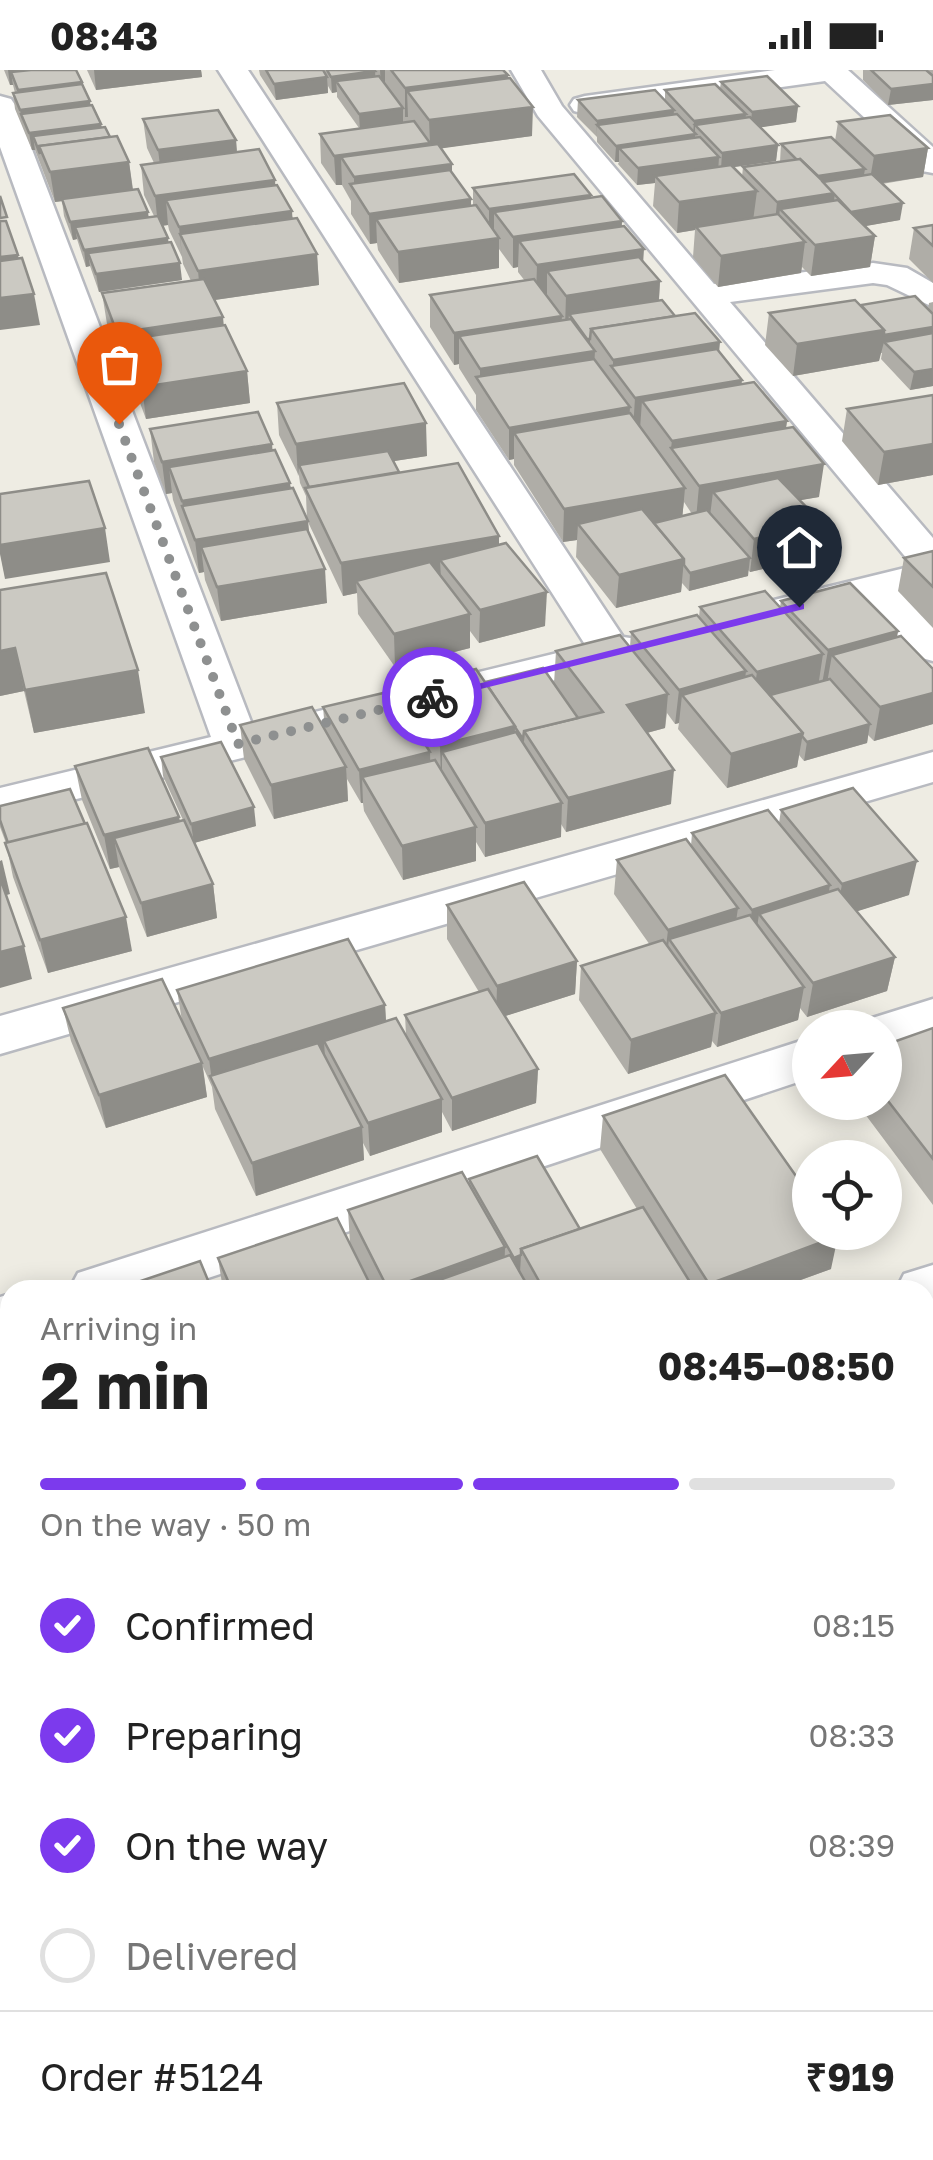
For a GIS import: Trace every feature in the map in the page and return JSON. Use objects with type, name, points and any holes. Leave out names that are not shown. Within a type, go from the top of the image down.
[{"type":"street","points":[[233,70],[612,653]]},
{"type":"street","points":[[526,70],[549,110],[933,564]]},
{"type":"street","points":[[549,110],[832,71],[933,164]]},
{"type":"street","points":[[0,105],[238,744]]},
{"type":"street","points":[[629,204],[667,200]]},
{"type":"street","points":[[706,295],[873,273],[895,275],[933,297]]},
{"type":"street","points":[[817,426],[856,419]]},
{"type":"street","points":[[743,621],[933,574]]},
{"type":"street","points":[[874,588],[933,648]]},
{"type":"street","points":[[0,803],[668,639]]},
{"type":"street","points":[[0,1035],[933,767]]},
{"type":"street","points":[[902,1028],[933,1018]]},
{"type":"street","points":[[130,1280],[792,1064]]},
{"type":"building","points":[[76,70],[82,82],[18,90],[11,72]]},
{"type":"building","points":[[266,70],[323,70],[327,77],[274,84]]},
{"type":"building","points":[[327,70],[374,70],[375,71],[331,77]]},
{"type":"building","points":[[391,70],[503,70],[508,75],[405,88]]},
{"type":"building","points":[[871,70],[926,70],[933,76],[933,84],[891,89]]},
{"type":"building","points":[[379,76],[403,108],[359,114],[336,81]]},
{"type":"building","points":[[767,76],[798,106],[752,112],[721,82]]},
{"type":"building","points":[[510,78],[533,107],[429,120],[407,91]]},
{"type":"building","points":[[82,84],[90,101],[20,110],[13,93]]},
{"type":"building","points":[[715,84],[746,114],[694,121],[665,90]]},
{"type":"building","points":[[655,90],[674,110],[597,121],[578,100]]},
{"type":"building","points":[[92,105],[101,124],[29,133],[21,114]]},
{"type":"building","points":[[218,110],[236,140],[158,150],[143,119]]},
{"type":"building","points":[[677,114],[696,134],[616,146],[597,125]]},
{"type":"building","points":[[890,115],[928,148],[874,156],[838,122]]},
{"type":"building","points":[[750,117],[778,145],[722,153],[695,125]]},
{"type":"building","points":[[414,121],[430,143],[334,156],[320,134]]},
{"type":"building","points":[[105,127],[110,137],[39,146],[40,154],[33,136]]},
{"type":"building","points":[[117,136],[129,162],[50,172],[39,146]]},
{"type":"building","points":[[700,137],[719,157],[638,168],[619,148]]},
{"type":"building","points":[[831,137],[865,169],[818,176],[781,144]]},
{"type":"building","points":[[438,144],[452,164],[354,177],[341,157]]},
{"type":"building","points":[[259,149],[275,180],[155,196],[141,165]]},
{"type":"building","points":[[800,159],[835,193],[777,202],[743,167]]},
{"type":"building","points":[[731,165],[757,191],[679,202],[655,176]]},
{"type":"building","points":[[450,170],[471,199],[369,214],[350,184]]},
{"type":"building","points":[[574,174],[591,195],[489,209],[473,188]]},
{"type":"building","points":[[872,174],[903,203],[851,212],[823,182]]},
{"type":"building","points":[[277,185],[292,211],[179,227],[166,200]]},
{"type":"building","points":[[138,189],[148,212],[70,222],[62,199]]},
{"type":"building","points":[[0,196],[7,217],[0,218]]},
{"type":"building","points":[[602,196],[622,221],[513,237],[494,212]]},
{"type":"building","points":[[838,200],[875,236],[815,245],[780,209]]},
{"type":"building","points":[[476,205],[499,238],[398,252],[376,219]]},
{"type":"building","points":[[778,214],[805,242],[721,256],[696,227]]},
{"type":"building","points":[[158,216],[168,238],[84,250],[75,227]]},
{"type":"building","points":[[297,218],[317,254],[198,271],[180,234]]},
{"type":"building","points":[[0,221],[6,221],[18,255],[0,257]]},
{"type":"building","points":[[933,225],[933,246],[914,228]]},
{"type":"building","points":[[624,226],[644,249],[537,265],[519,241]]},
{"type":"building","points":[[171,242],[180,263],[96,274],[88,253]]},
{"type":"building","points":[[639,257],[660,281],[566,296],[547,271]]},
{"type":"building","points":[[22,258],[34,294],[0,298],[0,261]]},
{"type":"building","points":[[204,279],[223,317],[117,333],[102,293]]},
{"type":"building","points":[[534,279],[562,316],[454,333],[430,295]]},
{"type":"building","points":[[915,296],[933,314],[933,327],[884,335],[884,330],[861,305]]},
{"type":"building","points":[[662,300],[675,316],[591,329],[590,339],[569,314]]},
{"type":"building","points":[[855,300],[884,330],[797,344],[769,313]]},
{"type":"building","points":[[695,313],[720,342],[613,360],[591,329]]},
{"type":"building","points":[[571,319],[595,351],[480,369],[459,336]]},
{"type":"building","points":[[225,325],[247,371],[142,387],[123,340]]},
{"type":"building","points":[[933,333],[933,369],[914,372],[884,342]]},
{"type":"building","points":[[717,349],[742,380],[635,398],[611,366]]},
{"type":"building","points":[[594,359],[630,407],[509,428],[476,377]]},
{"type":"building","points":[[754,382],[787,421],[672,441],[642,401]]},
{"type":"building","points":[[404,383],[426,423],[296,444],[277,403]]},
{"type":"building","points":[[933,395],[933,444],[884,452],[847,409]]},
{"type":"building","points":[[258,412],[272,444],[162,462],[150,429]]},
{"type":"building","points":[[630,413],[685,488],[564,509],[514,433]]},
{"type":"building","points":[[793,427],[824,464],[699,486],[671,448]]},
{"type":"building","points":[[275,450],[290,483],[182,501],[169,467]]},
{"type":"building","points":[[388,451],[399,472],[309,487],[299,465]]},
{"type":"building","points":[[458,463],[499,536],[341,563],[305,488]]},
{"type":"building","points":[[778,478],[822,523],[754,539],[713,492]]},
{"type":"building","points":[[89,481],[105,528],[0,545],[0,494]]},
{"type":"building","points":[[293,488],[308,521],[195,540],[182,506]]},
{"type":"building","points":[[642,509],[684,559],[619,575],[578,524]]},
{"type":"building","points":[[707,510],[750,558],[690,573],[684,559],[654,523]]},
{"type":"building","points":[[307,529],[325,569],[217,587],[201,547]]},
{"type":"building","points":[[506,543],[547,592],[480,610],[440,560]]},
{"type":"building","points":[[933,551],[933,587],[904,558]]},
{"type":"building","points":[[430,562],[470,614],[394,634],[356,581]]},
{"type":"building","points":[[106,573],[138,670],[25,690],[15,648],[0,651],[0,590]]},
{"type":"building","points":[[850,583],[898,631],[828,650],[781,601]]},
{"type":"building","points":[[765,591],[823,654],[757,672],[700,607]]},
{"type":"building","points":[[697,615],[746,671],[679,690],[631,632]]},
{"type":"building","points":[[620,635],[668,694],[627,705],[674,770],[568,798],[524,731],[603,712],[556,651]]},
{"type":"building","points":[[901,636],[933,669],[933,693],[880,707],[832,655]]},
{"type":"building","points":[[543,668],[578,718],[524,731],[523,739],[485,682]]},
{"type":"building","points":[[476,669],[515,726],[440,745],[404,687]]},
{"type":"building","points":[[752,675],[803,733],[731,754],[682,695]]},
{"type":"building","points":[[830,679],[870,724],[807,742],[770,695]]},
{"type":"building","points":[[392,691],[430,752],[359,770],[323,707]]},
{"type":"building","points":[[312,707],[346,767],[271,785],[240,725]]},
{"type":"building","points":[[516,732],[562,803],[485,823],[442,752]]},
{"type":"building","points":[[221,742],[254,807],[191,824],[161,757]]},
{"type":"building","points":[[148,748],[179,817],[104,835],[75,766]]},
{"type":"building","points":[[435,760],[476,827],[402,846],[362,777]]},
{"type":"building","points":[[853,788],[917,861],[842,884],[781,810]]},
{"type":"building","points":[[70,789],[85,824],[8,843],[0,806]]},
{"type":"building","points":[[768,810],[830,885],[752,910],[692,833]]},
{"type":"building","points":[[184,820],[213,884],[141,903],[114,838]]},
{"type":"building","points":[[87,823],[126,917],[40,940],[5,843]]},
{"type":"building","points":[[686,839],[738,908],[668,930],[617,860]]},
{"type":"building","points":[[0,878],[24,946],[0,952]]},
{"type":"building","points":[[524,882],[577,961],[497,986],[447,905]]},
{"type":"building","points":[[838,889],[895,957],[813,983],[759,914]]},
{"type":"building","points":[[750,915],[804,987],[721,1013],[669,939]]},
{"type":"building","points":[[348,939],[385,1005],[209,1059],[177,990]]},
{"type":"building","points":[[663,940],[716,1013],[631,1040],[581,966]]},
{"type":"building","points":[[162,979],[202,1063],[99,1095],[63,1008]]},
{"type":"building","points":[[488,989],[538,1069],[452,1098],[405,1015]]},
{"type":"building","points":[[396,1018],[442,1099],[368,1123],[324,1041]]},
{"type":"building","points":[[933,1028],[933,1159],[902,1119],[902,1039]]},
{"type":"building","points":[[318,1043],[362,1127],[252,1163],[210,1076]]},
{"type":"building","points":[[725,1075],[792,1170],[792,1250],[800,1250],[720,1280],[706,1280],[603,1116]]},
{"type":"building","points":[[537,1156],[580,1229],[521,1249],[521,1255],[514,1258],[469,1179]]},
{"type":"building","points":[[462,1172],[505,1247],[413,1280],[383,1280],[348,1210]]},
{"type":"building","points":[[643,1207],[689,1280],[538,1280],[521,1249]]},
{"type":"building","points":[[337,1218],[368,1280],[228,1280],[218,1258]]},
{"type":"building","points":[[510,1255],[524,1280],[439,1280]]},
{"type":"building","points":[[200,1261],[208,1280],[144,1280]]},
{"type":"way so far","points":[[119,424],[238,744],[432,697]]},
{"type":"route","points":[[432,697],[799,607]]}]
